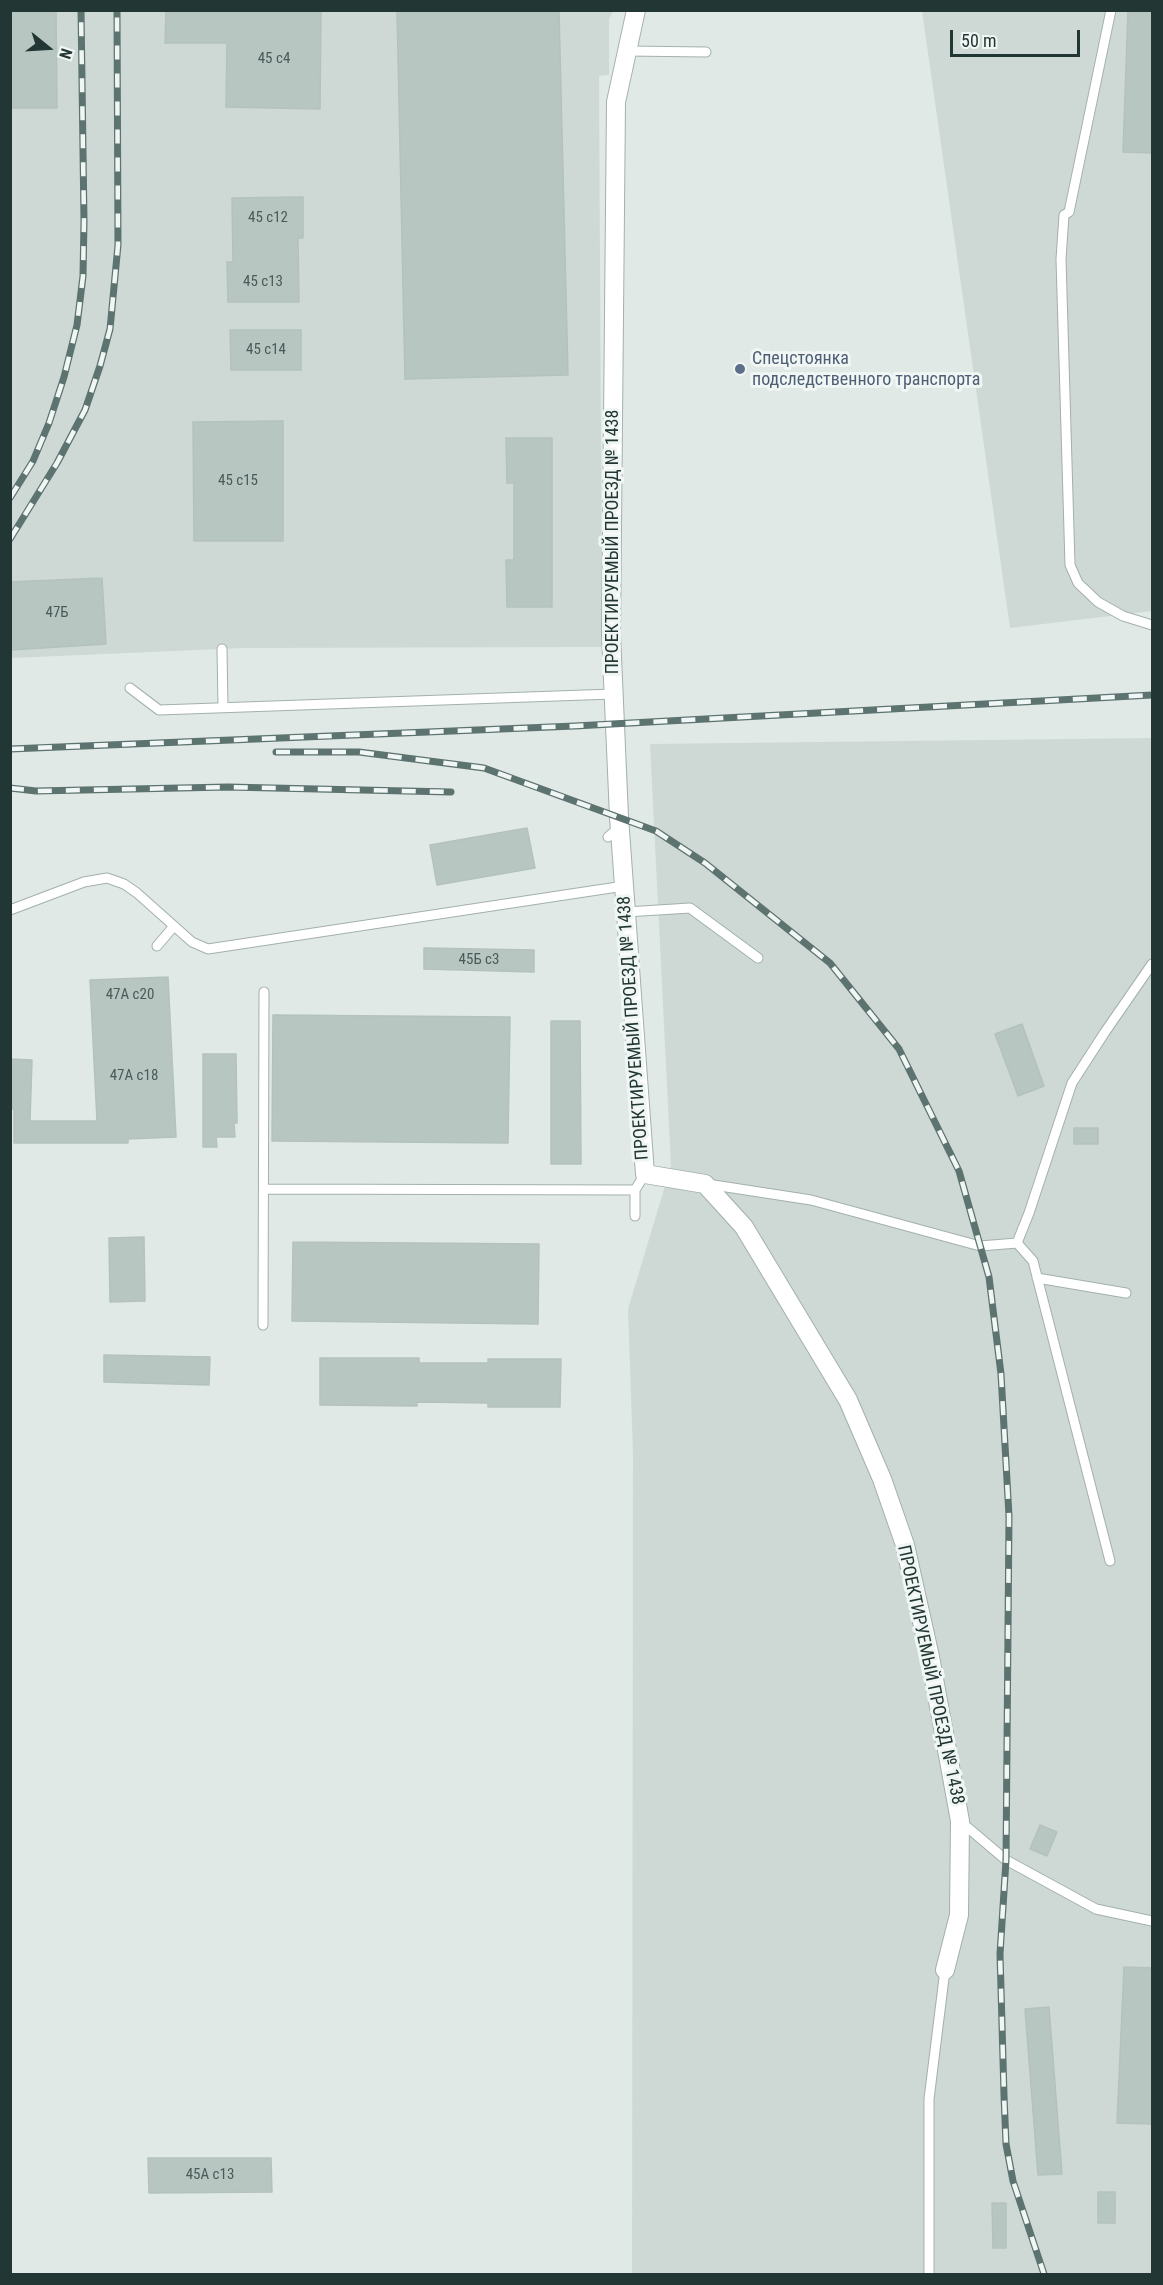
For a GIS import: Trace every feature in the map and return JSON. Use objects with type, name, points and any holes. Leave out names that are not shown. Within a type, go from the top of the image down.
[{"type":"street","name":"ПРОЕКТИРУЕМЫЙ ПРОЕЗД № 1438","points":[[636,10],[616,102],[615,125],[611,634],[614,832],[624,885],[645,1174],[705,1184],[744,1227],[848,1400],[882,1479],[905,1545],[930,1658],[960,1821],[959,1915],[945,1970]]},
{"type":"lane","points":[[1111,10],[1069,212],[1064,215],[1061,260],[1070,565],[1078,583],[1098,602],[1123,616],[1152,625]]},
{"type":"lane","points":[[627,51],[706,52]]},
{"type":"lane","points":[[222,649],[223,707]]},
{"type":"lane","points":[[130,688],[159,710],[613,694]]},
{"type":"lane","points":[[10,910],[84,882],[107,878],[124,884],[137,893],[192,942],[208,949],[624,885]]},
{"type":"lane","points":[[626,912],[690,908],[758,958]]},
{"type":"lane","points":[[157,946],[174,926]]},
{"type":"lane","points":[[1017,1243],[1072,1083],[1152,964]]},
{"type":"lane","points":[[263,1325],[264,992]]},
{"type":"lane","points":[[635,1216],[635,1190],[645,1174]]},
{"type":"lane","points":[[705,1184],[811,1200],[980,1246],[1017,1243]]},
{"type":"lane","points":[[264,1189],[635,1190]]},
{"type":"lane","points":[[1017,1243],[1033,1261],[1110,1561]]},
{"type":"lane","points":[[1037,1278],[1125,1293]]},
{"type":"lane","points":[[960,1821],[1006,1860],[1096,1909],[1152,1921]]},
{"type":"lane","points":[[929,2274],[930,2099],[945,1970]]},
{"type":"shaded area","points":[[10,11],[613,11],[609,19],[609,75],[599,76],[602,647],[245,648],[11,658]]},
{"type":"shaded area","points":[[922,11],[1152,11],[1152,611],[1010,628]]},
{"type":"shaded area","points":[[1152,738],[1152,2274],[632,2274],[633,1454],[628,1309],[671,1166],[650,744]]},
{"type":"building","points":[[10,10],[56,10],[57,108],[10,108]]},
{"type":"building","points":[[166,10],[321,10],[320,109],[226,107],[227,43],[165,43]]},
{"type":"building","points":[[397,10],[559,10],[568,375],[405,379]]},
{"type":"building","points":[[1128,10],[1152,10],[1152,153],[1123,152]]},
{"type":"building","points":[[303,197],[303,238],[298,238],[299,302],[228,302],[227,262],[233,262],[232,198]]},
{"type":"building","points":[[230,330],[301,330],[301,370],[231,370]]},
{"type":"building","points":[[283,421],[283,541],[194,541],[193,422]]},
{"type":"building","points":[[506,438],[552,438],[552,607],[507,607],[506,560],[514,560],[514,483],[507,483]]},
{"type":"building","points":[[102,578],[106,644],[10,650],[10,582]]},
{"type":"building","points":[[527,828],[535,868],[437,885],[430,845]]},
{"type":"building","points":[[424,948],[534,950],[534,972],[424,969]]},
{"type":"building","points":[[168,977],[176,1137],[128,1139],[128,1143],[14,1143],[14,1109],[10,1109],[10,1059],[32,1060],[30,1121],[97,1121],[90,980]]},
{"type":"building","points":[[273,1015],[510,1017],[508,1143],[272,1141]]},
{"type":"building","points":[[551,1021],[580,1021],[581,1164],[551,1164]]},
{"type":"building","points":[[1022,1024],[1044,1086],[1018,1096],[995,1034]]},
{"type":"building","points":[[203,1054],[236,1054],[237,1123],[234,1123],[235,1137],[216,1137],[217,1147],[203,1147]]},
{"type":"building","points":[[1074,1128],[1098,1128],[1098,1144],[1074,1144]]},
{"type":"building","points":[[144,1237],[145,1301],[110,1302],[109,1238]]},
{"type":"building","points":[[293,1242],[539,1244],[538,1324],[292,1321]]},
{"type":"building","points":[[104,1355],[210,1357],[209,1385],[104,1382]]},
{"type":"building","points":[[320,1358],[419,1358],[419,1363],[488,1363],[488,1359],[561,1359],[560,1407],[488,1407],[488,1403],[417,1402],[417,1406],[320,1405]]},
{"type":"building","points":[[1040,1825],[1057,1832],[1047,1856],[1030,1849]]},
{"type":"building","points":[[1124,1967],[1152,1968],[1152,2124],[1117,2123]]},
{"type":"building","points":[[1049,2007],[1062,2174],[1038,2175],[1025,2009]]},
{"type":"building","points":[[148,2158],[271,2158],[272,2192],[149,2193]]},
{"type":"building","points":[[1098,2192],[1115,2192],[1115,2223],[1098,2223]]},
{"type":"building","points":[[992,2203],[1006,2203],[1006,2248],[993,2248]]},
{"type":"railway","points":[[10,498],[33,461],[49,423],[77,325],[83,276],[84,221],[81,10]]},
{"type":"railway","points":[[10,539],[57,463],[85,410],[110,329],[118,245],[117,10]]},
{"type":"railway","points":[[10,749],[575,726],[1152,695]]},
{"type":"railway","points":[[276,752],[359,752],[484,768],[656,831],[705,863],[830,963],[899,1049],[959,1171],[989,1277],[1001,1374],[1009,1516],[1006,1860],[1000,1954],[1006,2144],[1013,2181],[1044,2274]]},
{"type":"railway","points":[[10,788],[36,791],[228,787],[451,792]]},
{"type":"place","name":"Спецстоянка подследственного транспорта","points":[[740,369]]}]
